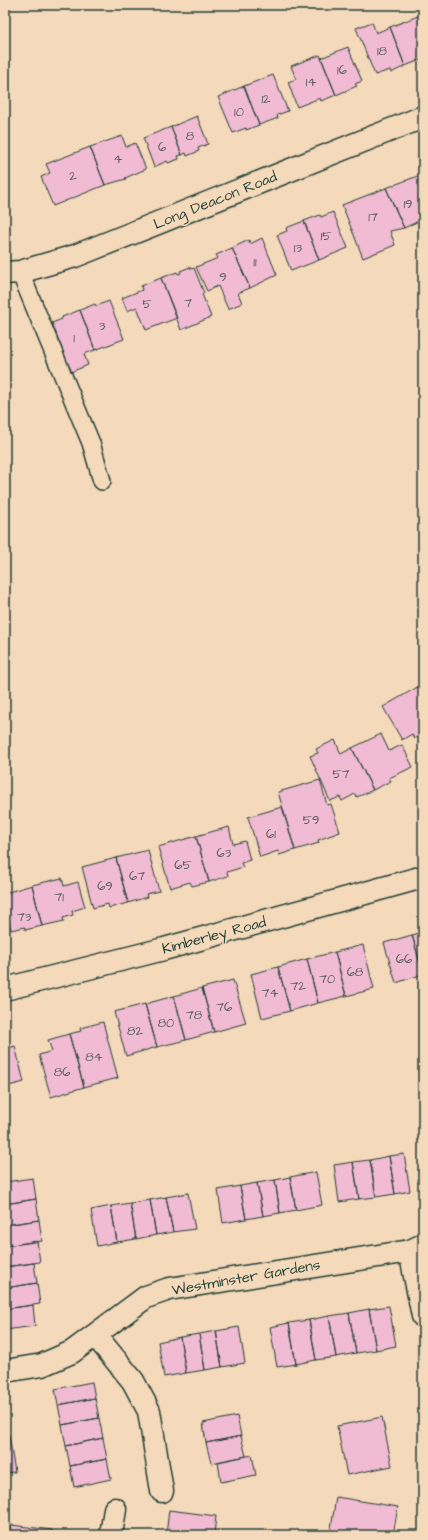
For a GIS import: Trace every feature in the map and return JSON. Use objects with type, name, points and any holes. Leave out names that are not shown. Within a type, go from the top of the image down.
[{"type":"street","name":"Long Deacon Road","points":[[13,273],[82,253],[423,117]]},
{"type":"street","name":"Kimberley Road","points":[[5,989],[164,949],[423,877]]},
{"type":"street","name":"Westminster Gardens","points":[[5,1371],[42,1365],[72,1352],[96,1336],[146,1297],[169,1289],[417,1248],[423,1316]]},
{"type":"street","points":[[96,1336],[133,1381],[149,1411],[162,1491]]},
{"type":"street","points":[[111,1535],[115,1509]]},
{"type":"lane","points":[[13,273],[91,443],[102,481]]},
{"type":"building","points":[[418,16],[423,28],[423,59],[405,66],[390,27]]},
{"type":"building","points":[[372,22],[376,33],[390,27],[405,66],[391,73],[390,70],[375,75],[356,28]]},
{"type":"building","points":[[348,47],[362,81],[355,84],[357,86],[336,95],[321,58]]},
{"type":"building","points":[[320,55],[336,95],[321,101],[320,98],[297,107],[288,82],[296,79],[291,66]]},
{"type":"building","points":[[273,75],[288,111],[277,115],[278,118],[259,125],[244,86]]},
{"type":"building","points":[[244,86],[259,125],[233,133],[218,97]]},
{"type":"building","points":[[197,116],[208,144],[198,148],[199,151],[187,156],[186,153],[182,155],[171,127]]},
{"type":"building","points":[[171,127],[182,155],[178,156],[179,159],[168,163],[167,161],[154,167],[143,138]]},
{"type":"building","points":[[122,136],[126,147],[135,143],[146,169],[125,178],[126,179],[105,185],[90,147]]},
{"type":"building","points":[[90,147],[105,185],[53,206],[41,177],[50,173],[46,164]]},
{"type":"building","points":[[423,174],[423,219],[404,228],[386,188]]},
{"type":"building","points":[[386,188],[404,228],[390,231],[395,245],[363,258],[342,205]]},
{"type":"building","points":[[333,212],[348,248],[319,260],[304,221],[320,215],[321,217]]},
{"type":"building","points":[[304,221],[319,260],[291,271],[277,235],[287,231],[286,228]]},
{"type":"building","points":[[262,238],[277,275],[250,288],[232,248],[249,240],[250,244]]},
{"type":"building","points":[[232,248],[250,288],[238,293],[242,303],[228,309],[218,286],[207,291],[196,267],[218,258],[216,255]]},
{"type":"building","points":[[190,267],[191,269],[194,268],[204,293],[202,294],[211,317],[181,330],[161,278],[177,272],[178,274],[181,273],[180,271]]},
{"type":"building","points":[[161,278],[177,318],[146,330],[137,307],[127,311],[122,298],[142,290],[141,286]]},
{"type":"building","points":[[109,301],[124,339],[95,350],[80,310],[95,304],[96,306]]},
{"type":"building","points":[[80,310],[95,350],[84,354],[88,365],[71,372],[52,323],[62,319],[62,317]]},
{"type":"building","points":[[421,685],[423,689],[423,737],[419,739],[417,737],[414,739],[412,734],[402,740],[383,707]]},
{"type":"building","points":[[381,734],[389,751],[402,745],[413,767],[389,778],[391,781],[373,790],[352,748]]},
{"type":"building","points":[[335,740],[341,754],[352,748],[373,790],[357,797],[355,794],[342,801],[340,797],[330,801],[310,756],[318,753],[316,749]]},
{"type":"building","points":[[320,780],[327,805],[331,804],[340,832],[318,840],[319,843],[295,850],[278,792]]},
{"type":"building","points":[[282,807],[295,850],[279,855],[278,851],[260,857],[248,817]]},
{"type":"building","points":[[229,827],[233,844],[245,841],[250,860],[241,863],[243,867],[227,872],[228,876],[209,882],[196,836]]},
{"type":"building","points":[[196,836],[209,882],[192,886],[190,882],[170,888],[158,847]]},
{"type":"building","points":[[148,850],[159,891],[146,894],[147,897],[128,903],[116,858]]},
{"type":"building","points":[[116,858],[128,903],[109,908],[108,904],[93,908],[82,867]]},
{"type":"building","points":[[62,878],[64,886],[78,882],[85,907],[72,911],[73,915],[63,918],[64,921],[42,926],[32,885]]},
{"type":"building","points":[[32,885],[42,926],[25,930],[25,927],[11,930],[5,906],[5,893]]},
{"type":"building","points":[[423,932],[423,973],[412,935]]},
{"type":"building","points":[[412,935],[423,974],[396,983],[384,943]]},
{"type":"building","points":[[363,945],[374,989],[346,996],[335,952]]},
{"type":"building","points":[[335,952],[346,996],[318,1003],[307,959]]},
{"type":"building","points":[[307,959],[318,1003],[290,1011],[278,967]]},
{"type":"building","points":[[278,967],[290,1011],[262,1018],[251,974]]},
{"type":"building","points":[[233,980],[246,1023],[214,1032],[202,988]]},
{"type":"building","points":[[202,988],[214,1032],[186,1040],[174,996]]},
{"type":"building","points":[[174,996],[186,1040],[157,1047],[145,1004]]},
{"type":"building","points":[[145,1004],[157,1047],[126,1056],[114,1012]]},
{"type":"building","points":[[103,1022],[118,1078],[84,1087],[69,1034],[81,1031],[80,1028]]},
{"type":"building","points":[[69,1034],[84,1087],[51,1097],[39,1055],[52,1051],[48,1040]]},
{"type":"building","points":[[15,1046],[24,1082],[5,1087],[5,1049]]},
{"type":"building","points":[[404,1154],[410,1191],[395,1194],[389,1156]]},
{"type":"building","points":[[389,1156],[395,1194],[376,1197],[370,1160]]},
{"type":"building","points":[[370,1160],[376,1197],[359,1199],[353,1162]]},
{"type":"building","points":[[353,1162],[359,1199],[339,1202],[334,1165]]},
{"type":"building","points":[[316,1172],[322,1205],[296,1210],[290,1177]]},
{"type":"building","points":[[290,1177],[296,1210],[280,1213],[275,1180]]},
{"type":"building","points":[[33,1178],[36,1199],[5,1204],[5,1182]]},
{"type":"building","points":[[275,1180],[280,1213],[263,1216],[257,1183]]},
{"type":"building","points":[[257,1183],[263,1216],[246,1219],[240,1186]]},
{"type":"building","points":[[240,1186],[246,1219],[223,1223],[218,1190]]},
{"type":"building","points":[[188,1193],[195,1229],[173,1232],[166,1197]]},
{"type":"building","points":[[166,1197],[173,1232],[156,1235],[150,1200]]},
{"type":"building","points":[[36,1199],[39,1220],[5,1225],[5,1204]]},
{"type":"building","points":[[150,1200],[156,1235],[136,1239],[130,1203]]},
{"type":"building","points":[[130,1203],[136,1239],[117,1242],[111,1206]]},
{"type":"building","points":[[111,1206],[117,1242],[97,1246],[91,1210]]},
{"type":"building","points":[[39,1220],[42,1241],[5,1246],[5,1225]]},
{"type":"building","points":[[37,1241],[40,1262],[5,1267],[5,1246]]},
{"type":"building","points":[[34,1263],[37,1283],[5,1288],[5,1267]]},
{"type":"building","points":[[37,1283],[40,1304],[5,1309],[5,1288]]},
{"type":"building","points":[[33,1305],[35,1326],[5,1330],[5,1309]]},
{"type":"building","points":[[389,1306],[396,1346],[376,1350],[369,1309]]},
{"type":"building","points":[[369,1309],[376,1350],[356,1353],[349,1313]]},
{"type":"building","points":[[349,1313],[356,1353],[336,1357],[329,1316]]},
{"type":"building","points":[[329,1316],[336,1357],[316,1360],[309,1320]]},
{"type":"building","points":[[309,1320],[316,1360],[296,1364],[289,1323]]},
{"type":"building","points":[[289,1323],[296,1364],[277,1367],[270,1327]]},
{"type":"building","points":[[239,1327],[245,1363],[222,1367],[216,1331]]},
{"type":"building","points":[[216,1331],[222,1367],[205,1370],[199,1334]]},
{"type":"building","points":[[199,1334],[205,1370],[186,1373],[180,1337]]},
{"type":"building","points":[[180,1337],[186,1373],[164,1377],[158,1342]]},
{"type":"building","points":[[92,1382],[95,1398],[58,1405],[55,1389]]},
{"type":"building","points":[[95,1398],[99,1418],[62,1425],[58,1405]]},
{"type":"building","points":[[237,1416],[241,1436],[206,1443],[203,1423]]},
{"type":"building","points":[[382,1417],[392,1466],[347,1475],[337,1426]]},
{"type":"building","points":[[99,1418],[103,1438],[66,1446],[62,1425]]},
{"type":"building","points":[[5,1435],[9,1435],[15,1472],[5,1473]]},
{"type":"building","points":[[241,1436],[246,1456],[211,1463],[206,1443]]},
{"type":"building","points":[[103,1438],[107,1459],[70,1466],[66,1446]]},
{"type":"building","points":[[252,1455],[256,1475],[221,1482],[218,1462]]},
{"type":"building","points":[[107,1459],[111,1479],[74,1487],[70,1466]]},
{"type":"building","points":[[336,1497],[398,1507],[393,1535],[330,1535]]},
{"type":"building","points":[[169,1510],[216,1516],[214,1535],[166,1535]]},
{"type":"building","points":[[11,1525],[52,1530],[52,1535],[9,1535]]}]
